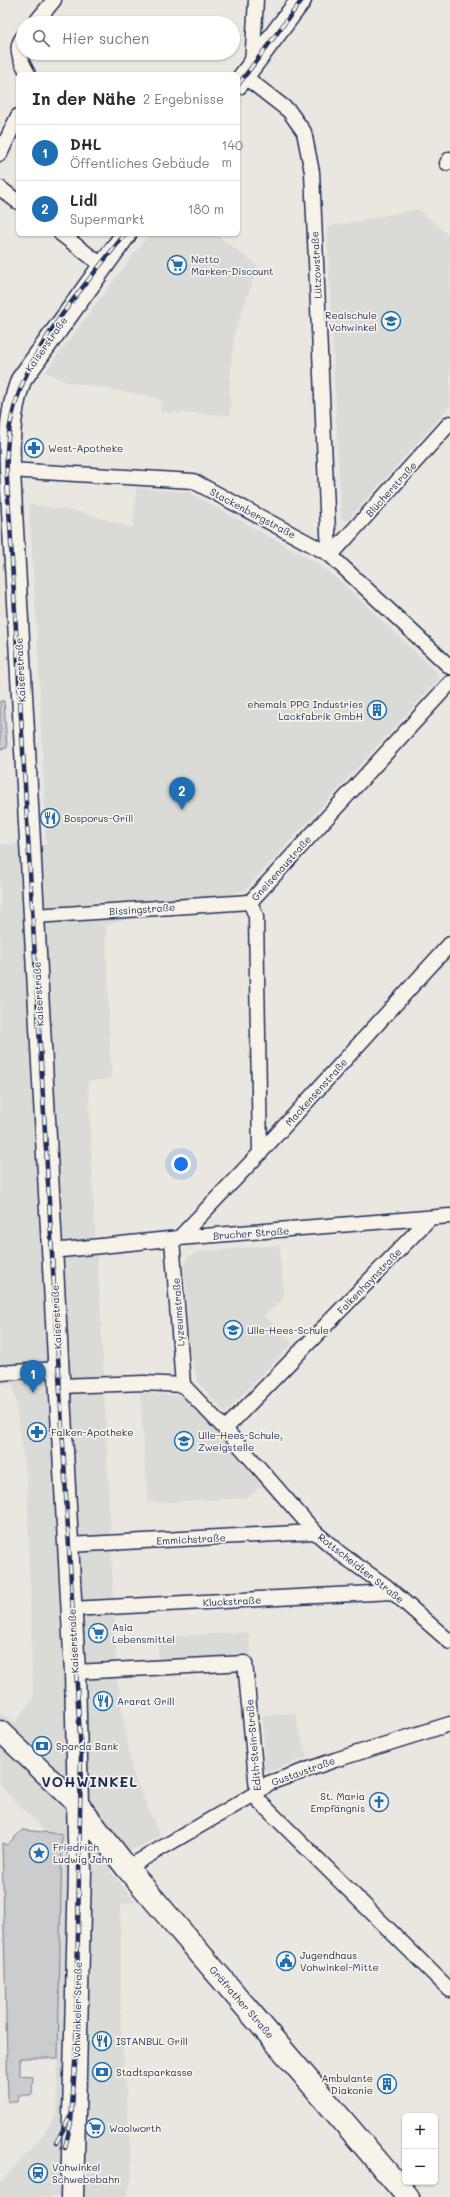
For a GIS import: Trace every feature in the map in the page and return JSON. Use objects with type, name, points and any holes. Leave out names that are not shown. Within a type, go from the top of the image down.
[{"type":"main road","points":[[245,75],[301,0]]},
{"type":"main road","name":"Kaiserstraße","points":[[78,1806],[72,1609],[9,470],[10,419],[14,399],[21,380],[125,236]]},
{"type":"main road","points":[[0,1731],[78,1806]]},
{"type":"main road","name":"Gräfrather Straße","points":[[78,1806],[127,1868],[408,2197]]},
{"type":"main road","name":"Vohwinkeler Straße","points":[[75,2196],[80,1871],[78,1806]]},
{"type":"street","points":[[41,16],[54,0]]},
{"type":"street","points":[[245,75],[256,0]]},
{"type":"street","points":[[22,60],[27,72]]},
{"type":"street","name":"Lützowstraße","points":[[245,75],[288,111],[304,132],[312,172],[330,554]]},
{"type":"street","points":[[0,154],[16,120]]},
{"type":"street","points":[[0,188],[16,200]]},
{"type":"street","points":[[64,236],[103,266]]},
{"type":"street","name":"Blücherstraße","points":[[330,554],[450,423]]},
{"type":"street","name":"Stackenbergstraße","points":[[9,470],[193,481],[330,554],[450,667]]},
{"type":"street","name":"Gneisenaustraße","points":[[260,1153],[256,916],[250,902],[450,683]]},
{"type":"street","name":"Bissingstraße","points":[[34,916],[250,902]]},
{"type":"street","name":"Mackensenstraße","points":[[176,1239],[260,1153],[450,944]]},
{"type":"street","name":"Brucher Straße","points":[[52,1251],[450,1216]]},
{"type":"street","name":"Falkenhaynstraße","points":[[225,1428],[428,1219]]},
{"type":"street","name":"Lyzeumstraße","points":[[176,1239],[183,1385]]},
{"type":"street","points":[[0,1373],[183,1385]]},
{"type":"street","name":"Rottscheidter Straße","points":[[183,1385],[225,1428],[315,1532],[342,1555],[392,1592],[450,1642]]},
{"type":"street","name":"Emmichstraße","points":[[68,1545],[315,1532]]},
{"type":"street","name":"Kluckstraße","points":[[72,1609],[392,1592]]},
{"type":"street","name":"Edith-Stein-Straße","points":[[75,1672],[245,1662],[258,1800],[450,1990]]},
{"type":"street","name":"Gustavstraße","points":[[127,1868],[258,1792],[269,1783],[450,1724]]},
{"type":"shaded area","name":"Realschule Vohwinkel","points":[[418,209],[450,236],[450,406],[347,521],[341,519],[327,227]]},
{"type":"shaded area","points":[[147,236],[218,236],[258,266],[234,335],[230,379],[230,415],[160,412],[162,402],[154,397],[63,381],[45,372]]},
{"type":"shaded area","points":[[136,488],[188,492],[310,559],[340,581],[437,673],[438,680],[245,890],[106,925],[111,1079],[88,1081],[95,1233],[101,1318],[117,1679],[132,1771],[160,1836],[132,1850],[110,1871],[136,1902],[120,1905],[121,2026],[132,2178],[126,2197],[0,2197],[0,2183],[42,2136],[57,2114],[62,1834],[46,1832],[0,1786],[0,1713],[15,1722],[33,1699],[27,1478],[13,1384],[0,1384],[0,844],[46,845],[38,649],[29,504],[81,512],[133,528]]},
{"type":"shaded area","points":[[0,701],[4,701],[7,748],[0,749]]},
{"type":"shaded area","name":"Ulle-Hees-Schule","points":[[279,1245],[284,1298],[264,1316],[292,1343],[225,1413],[198,1382],[190,1352],[184,1266],[186,1259],[196,1252]]},
{"type":"shaded area","name":"Ulle-Hees-Schule, Zweigstelle","points":[[140,1393],[186,1396],[262,1486],[248,1498],[148,1503]]},
{"type":"shaded area","points":[[249,1632],[251,1655],[159,1660],[158,1637]]},
{"type":"shaded area","points":[[296,1713],[298,1727],[307,1757],[268,1772],[265,1771],[263,1715]]},
{"type":"shaded area","points":[[22,1830],[62,1834],[58,2058],[20,2058],[20,2076],[33,2077],[32,2095],[18,2095],[17,2102],[8,2102],[2,1843],[7,1845]]},
{"type":"railway","points":[[240,82],[302,0]]},
{"type":"railway","points":[[65,2148],[71,2122],[76,2049],[81,1755],[10,530],[7,452],[14,409],[23,382],[36,355],[69,305],[123,236]]},
{"type":"railway","points":[[56,2143],[70,2117]]},
{"type":"place","name":"Netto Marken-Discount","points":[[177,265]]},
{"type":"place","name":"Realschule Vohwinkel","points":[[391,321]]},
{"type":"place","name":"West-Apotheke","points":[[34,448]]},
{"type":"place","name":"ehemals PPG Industries Lackfabrik GmbH","points":[[377,710]]},
{"type":"place","name":"Lidl","points":[[182,810]]},
{"type":"place","name":"Bosporus-Grill","points":[[50,818]]},
{"type":"place","name":"Ulle-Hees-Schule","points":[[233,1330]]},
{"type":"place","name":"DHL","points":[[33,1393]]},
{"type":"place","name":"Falken-Apotheke","points":[[37,1432]]},
{"type":"place","name":"Ulle-Hees-Schule, Zweigstelle","points":[[184,1441]]},
{"type":"place","name":"Asia Lebensmittel","points":[[98,1633]]},
{"type":"place","name":"Ararat Grill","points":[[103,1701]]},
{"type":"place","name":"Sparda Bank","points":[[42,1746]]},
{"type":"place","name":"St. Maria Empfängnis","points":[[379,1802]]},
{"type":"place","name":"Friedrich Ludwig Jahn","points":[[39,1853]]},
{"type":"place","name":"Jugendhaus Vohwinkel-Mitte","points":[[286,1961]]},
{"type":"place","name":"ISTANBUL Grill","points":[[102,2041]]},
{"type":"place","name":"Stadtsparkasse","points":[[102,2072]]},
{"type":"place","name":"Ambulante Diakonie","points":[[387,2084]]},
{"type":"place","name":"Woolworth","points":[[95,2128]]},
{"type":"place","name":"Vohwinkel Schwebebahn","points":[[38,2173]]},
{"type":"district","name":"VOHWINKEL","points":[[90,1781]]}]
